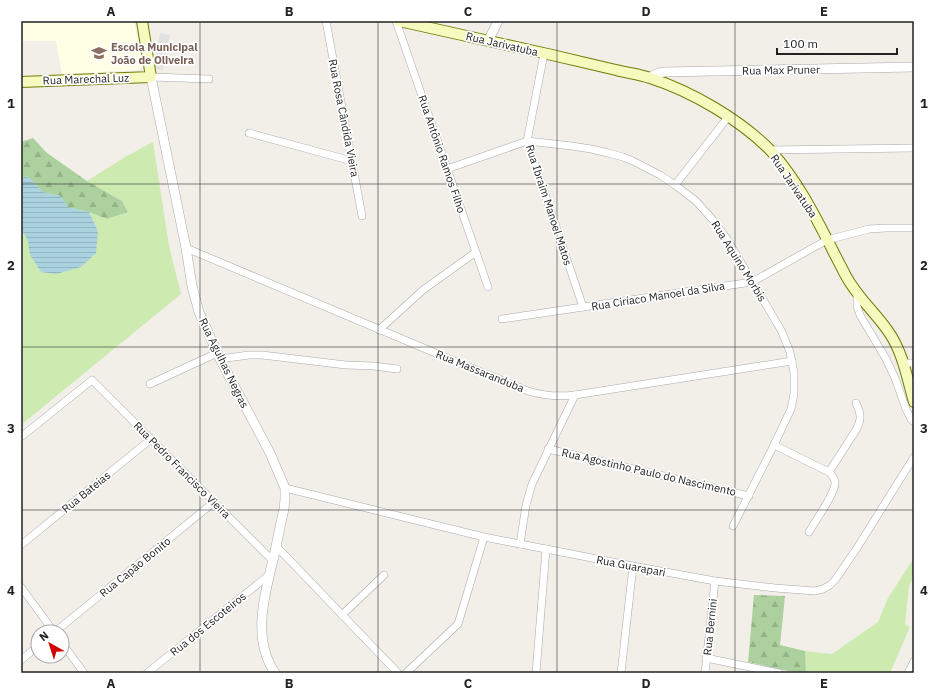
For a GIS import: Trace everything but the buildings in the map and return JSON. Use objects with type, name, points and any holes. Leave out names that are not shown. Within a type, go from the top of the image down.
[{"type":"main road","name":"Rua Agulhas Negras","points":[[142,21],[151,77]]},
{"type":"main road","name":"Rua Jarivatuba","points":[[398,21],[649,78],[690,94],[728,117],[769,150],[797,186],[816,218],[847,278],[889,332],[903,363],[914,402]]},
{"type":"main road","name":"Rua Marechal Luz","points":[[21,82],[151,77]]},
{"type":"street","name":"Rua Rosa Cândida Vieira","points":[[326,21],[362,216]]},
{"type":"street","name":"Rua Antônio Ramos Filho","points":[[398,21],[488,287]]},
{"type":"street","points":[[488,41],[498,21]]},
{"type":"street","name":"Rua Ibraim Manoel Matos","points":[[544,54],[527,141],[583,307]]},
{"type":"street","name":"Rua Max Pruner","points":[[649,78],[658,73],[665,72],[914,67]]},
{"type":"street","points":[[151,77],[209,79]]},
{"type":"street","name":"Rua Agulhas Negras","points":[[151,77],[186,248],[192,286],[199,312],[219,356],[270,453],[285,488],[284,509],[263,605],[261,629],[265,649],[272,669],[276,673]]},
{"type":"street","points":[[675,185],[728,117]]},
{"type":"street","points":[[249,133],[352,161]]},
{"type":"street","name":"Rua Aquino Morbis","points":[[447,169],[527,141],[572,146],[608,153],[633,161],[675,185],[696,201],[714,220],[727,239],[781,330],[787,343],[792,361],[795,385],[793,401],[789,414],[733,526]]},
{"type":"street","points":[[769,150],[914,148]]},
{"type":"street","name":"Rua Ciríaco Manoel da Silva","points":[[502,319],[752,282],[827,240],[869,230],[886,228],[914,228]]},
{"type":"street","name":"Rua Massaranduba","points":[[186,248],[379,330],[538,394],[555,396],[575,395],[792,361]]},
{"type":"street","points":[[379,330],[423,290],[476,252]]},
{"type":"street","points":[[858,294],[860,315],[886,359],[895,378],[906,409],[914,422]]},
{"type":"street","points":[[150,384],[219,356],[262,355],[346,365],[397,369]]},
{"type":"street","points":[[903,363],[914,363]]},
{"type":"street","name":"Rua Pedro Francisco Vieira","points":[[21,437],[92,380],[272,560]]},
{"type":"street","points":[[520,544],[526,505],[532,484],[575,395]]},
{"type":"street","points":[[829,472],[860,423],[859,410],[856,403]]},
{"type":"street","name":"Rua Bateias","points":[[21,545],[151,439]]},
{"type":"street","points":[[774,445],[829,472],[835,481],[834,488],[829,499],[809,532]]},
{"type":"street","name":"Rua Agostinho Paulo do Nascimento","points":[[548,449],[749,496]]},
{"type":"street","name":"Rua Guarapari","points":[[285,488],[484,537],[633,566],[715,581],[815,591],[823,589],[835,580],[857,548],[914,457]]},
{"type":"street","name":"Rua Capão Bonito","points":[[64,624],[214,502]]},
{"type":"street","points":[[406,673],[458,624],[484,537]]},
{"type":"street","points":[[276,546],[398,673]]},
{"type":"street","points":[[536,673],[546,549]]},
{"type":"street","points":[[621,673],[633,566]]},
{"type":"street","name":"Rua dos Escoteiros","points":[[147,673],[269,575]]},
{"type":"street","points":[[342,615],[384,575]]},
{"type":"street","name":"Rua Bernini","points":[[705,673],[715,581]]},
{"type":"street","points":[[21,586],[48,624]]},
{"type":"street","points":[[21,660],[30,653]]},
{"type":"street","points":[[70,654],[84,673]]},
{"type":"street","points":[[706,658],[778,673]]},
{"type":"street","points":[[908,673],[914,661]]},
{"type":"shaded area","name":"Escola Municipal João de Oliveira","points":[[21,21],[134,21],[143,66],[138,70],[62,74],[56,41],[21,41]]},
{"type":"shaded area","points":[[160,33],[170,35],[163,70],[153,68]]},
{"type":"green space","points":[[33,138],[47,153],[87,181],[122,201],[128,212],[107,219],[89,212],[68,207],[60,196],[43,192],[27,176],[21,179],[21,142]]},
{"type":"green space","points":[[153,142],[169,246],[181,294],[21,425],[21,179],[89,212],[107,219],[128,212],[122,201],[87,181],[125,157]]},
{"type":"green space","points":[[914,558],[914,576],[909,586],[905,624],[910,627],[891,671],[894,673],[806,673],[805,651],[832,654],[878,622],[888,598]]},
{"type":"green space","points":[[754,595],[785,596],[780,645],[805,651],[806,673],[797,673],[748,662]]},
{"type":"water","points":[[27,176],[43,192],[60,196],[68,207],[89,212],[98,231],[96,253],[81,267],[56,274],[41,272],[30,255],[28,241],[23,232],[21,232],[21,179]]},
{"type":"place","name":"Escola Municipal João de Oliveira","points":[[99,53]]}]
